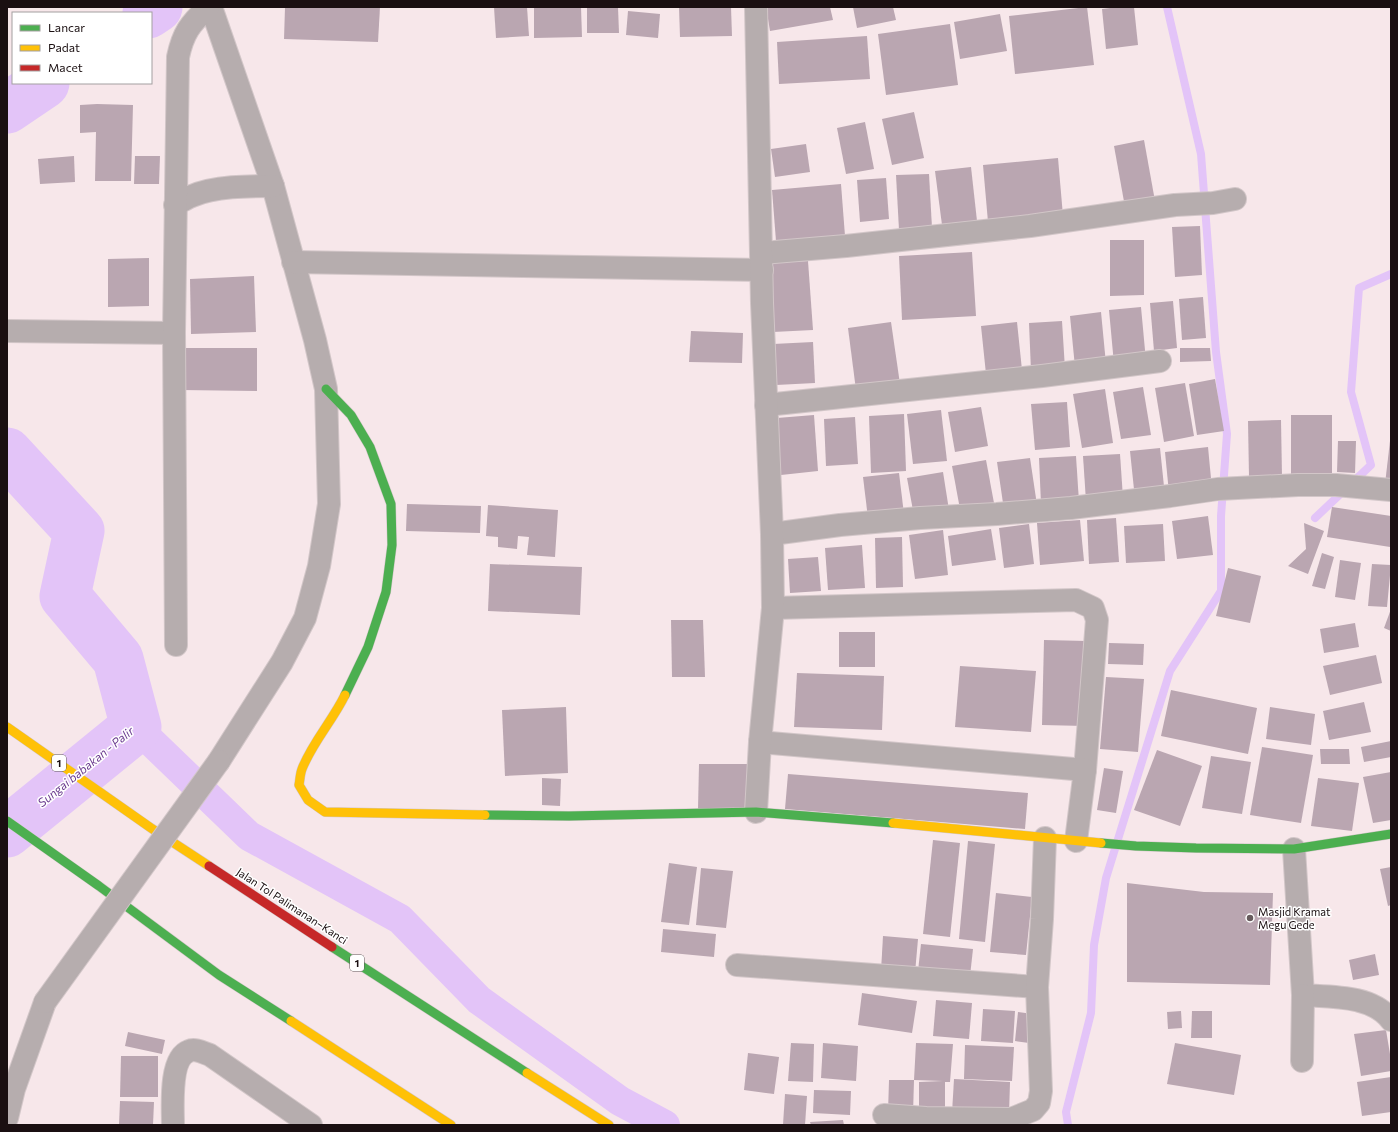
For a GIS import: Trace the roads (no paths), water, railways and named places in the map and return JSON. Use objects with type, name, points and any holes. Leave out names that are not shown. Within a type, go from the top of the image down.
[{"type":"main road","points":[[326,389],[351,416],[370,447],[391,504],[392,545],[386,592],[368,647],[339,707],[311,752],[302,770],[299,786],[308,800],[325,812],[569,816],[756,812],[912,824],[1136,846],[1294,849],[1391,834]]},
{"type":"main road","name":"Jalan Tol Palimanan–Kanci","points":[[9,728],[108,798],[361,966],[609,1125]]},
{"type":"main road","points":[[7,821],[99,886],[219,975],[451,1125]]},
{"type":"street","points":[[7,1118],[14,1089],[45,1002],[219,761],[282,662],[305,618],[319,566],[329,504],[326,389],[315,340],[273,186],[210,7],[197,17],[186,30],[178,57],[174,332],[176,645]]},
{"type":"street","points":[[756,7],[757,88],[766,405],[772,534],[773,608],[760,742],[756,812]]},
{"type":"street","points":[[175,205],[193,195],[210,191],[244,186],[273,186]]},
{"type":"street","points":[[293,262],[762,261],[846,246],[1030,226],[1175,205],[1213,203],[1235,199]]},
{"type":"street","points":[[7,331],[174,332]]},
{"type":"street","points":[[766,405],[1042,376],[1160,361]]},
{"type":"street","points":[[772,534],[840,525],[1071,508],[1170,496],[1218,488],[1336,485],[1391,490]]},
{"type":"street","points":[[773,608],[1076,600],[1093,608],[1097,620],[1085,770],[1076,841]]},
{"type":"street","points":[[760,742],[1085,770]]},
{"type":"street","points":[[884,1115],[926,1118],[1011,1119],[1033,1110],[1039,1103],[1041,1091],[1036,987],[1042,919],[1045,838]]},
{"type":"street","points":[[1294,849],[1303,995],[1302,1061]]},
{"type":"street","points":[[737,965],[1036,987]]},
{"type":"street","points":[[1303,995],[1351,999],[1365,1003],[1385,1013],[1391,1020]]},
{"type":"street","points":[[173,1125],[173,1084],[178,1061],[183,1054],[190,1050],[210,1055],[311,1125]]},
{"type":"waterway","name":"Sungai babakan - Palir","points":[[150,12],[157,7]]},
{"type":"waterway","points":[[1068,1125],[1066,1112],[1091,1013],[1094,945],[1106,878],[1170,671],[1221,591],[1221,516],[1227,434],[1216,352],[1201,154],[1167,7]]},
{"type":"waterway","name":"Sungai babakan - Palir","points":[[7,108],[43,84]]},
{"type":"waterway","points":[[1315,518],[1371,465],[1351,392],[1359,288],[1391,274]]},
{"type":"waterway","name":"Sungai babakan - Palir","points":[[7,453],[79,531],[65,596],[118,659],[136,727],[7,832]]},
{"type":"waterway","points":[[136,727],[249,836],[400,919],[479,1000],[620,1101],[665,1125]]},
{"type":"place","name":"Masjid Kramat Megu Gede","points":[[1250,918]]}]
